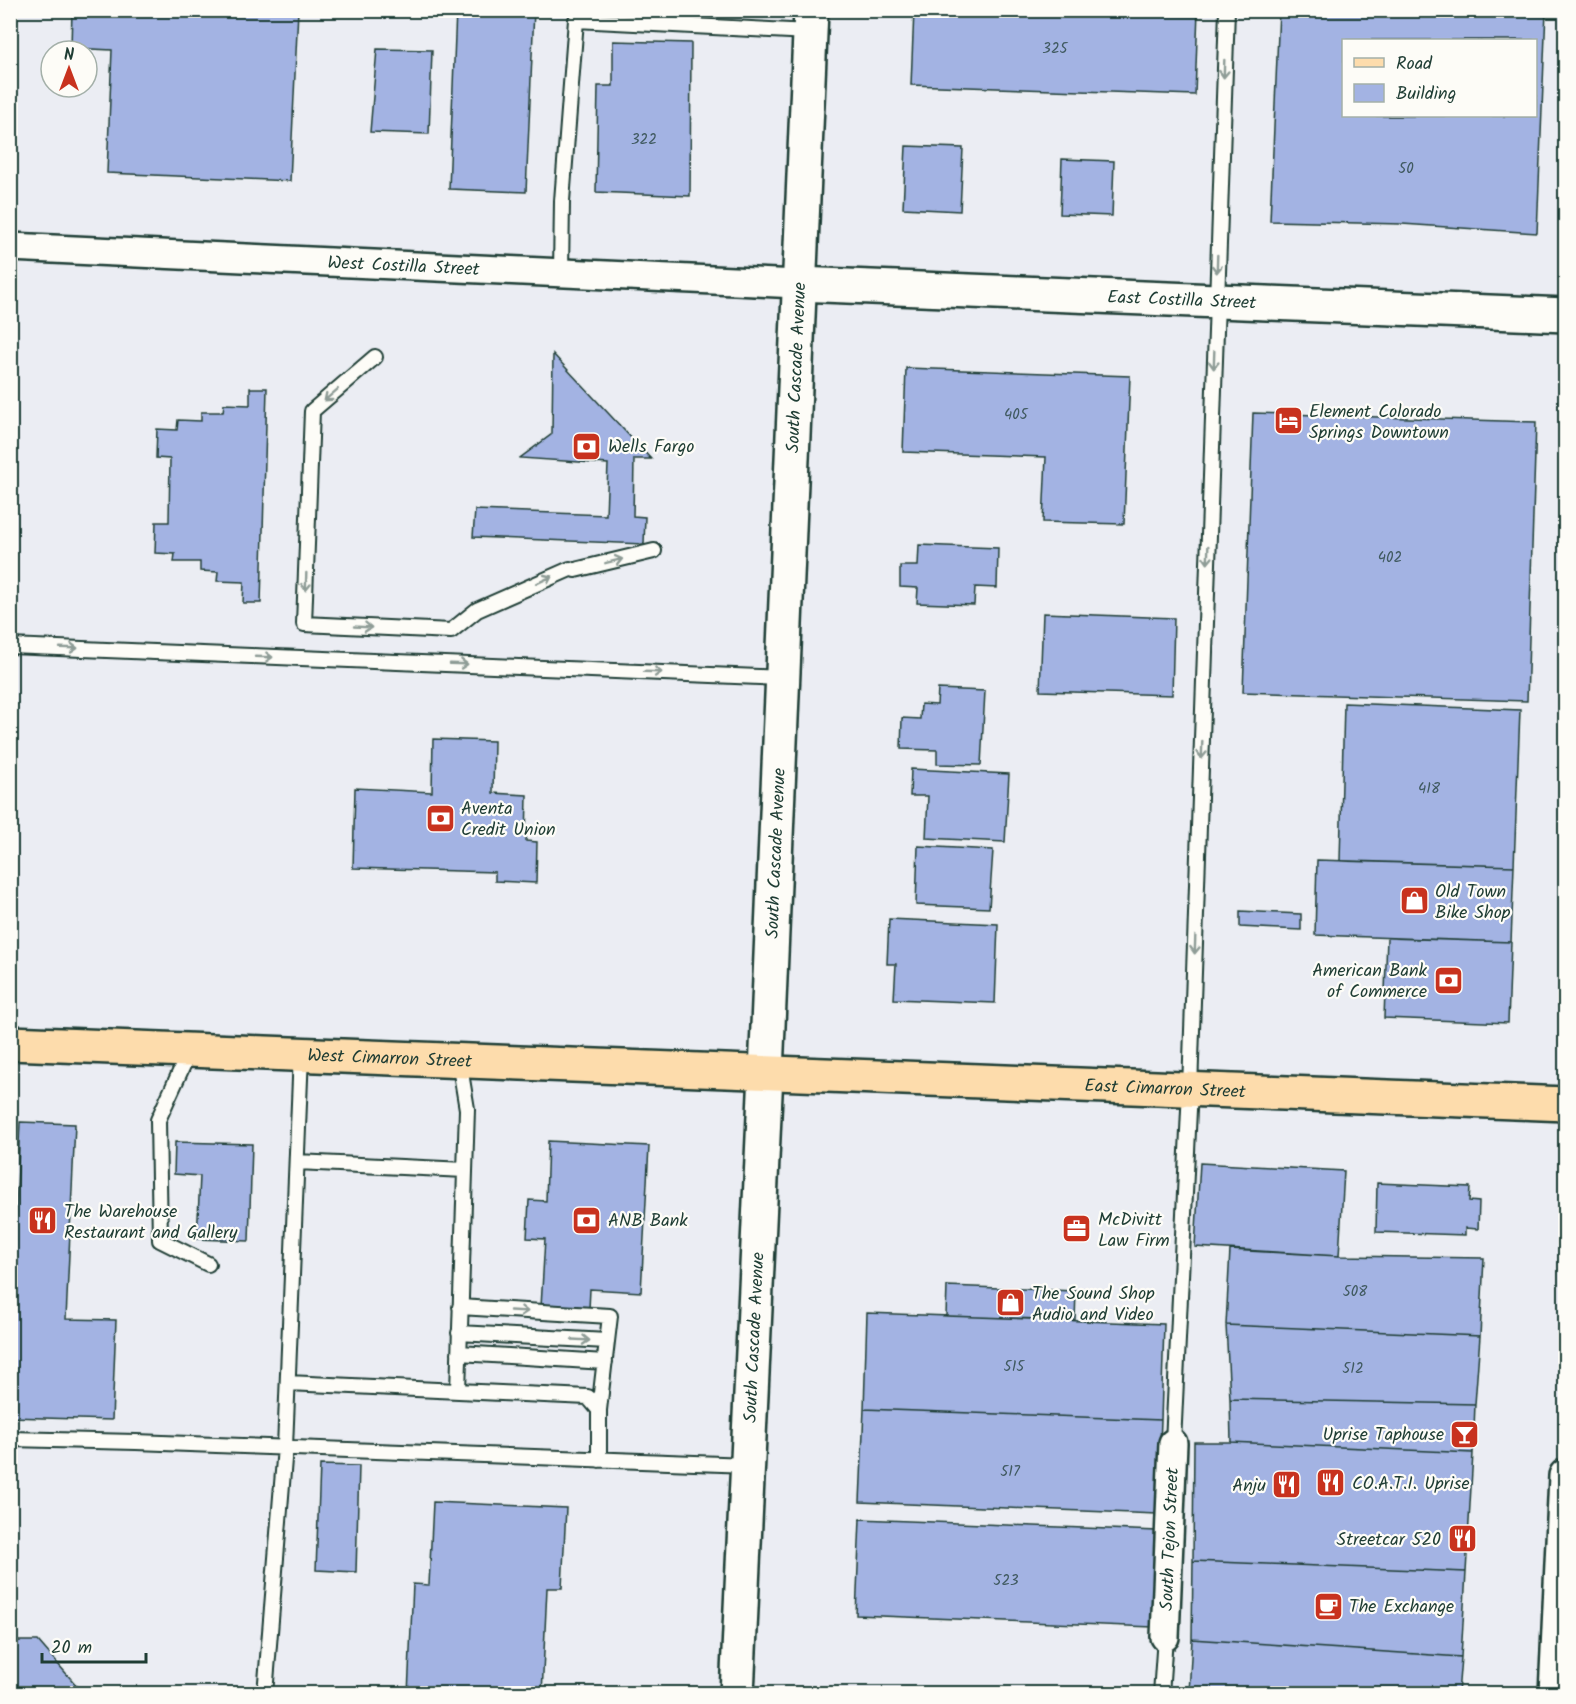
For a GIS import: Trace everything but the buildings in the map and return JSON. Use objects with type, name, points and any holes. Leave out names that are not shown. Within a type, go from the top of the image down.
[{"type":"main road","name":"West Cimarron Street","points":[[10,1043],[766,1073]]},
{"type":"main road","name":"East Cimarron Street","points":[[766,1073],[1566,1104]]},
{"type":"street","name":"South Cascade Avenue","points":[[737,1694],[766,1073],[810,21]]},
{"type":"street","name":"West Costilla Street","points":[[10,247],[798,284]]},
{"type":"street","name":"East Costilla Street","points":[[798,284],[1566,315]]},
{"type":"street","name":"South Tejon Street","points":[[1165,1637],[1173,1443]]},
{"type":"street","points":[[1556,1694],[1566,1476]]},
{"type":"lane","points":[[1173,1443],[1190,1089],[1227,10]]},
{"type":"lane","points":[[561,273],[562,201],[576,20],[810,21]]},
{"type":"lane","points":[[375,357],[312,411],[304,624],[451,631],[477,610],[572,570],[654,551]]},
{"type":"lane","points":[[10,646],[782,678]]},
{"type":"lane","points":[[190,1050],[158,1120],[160,1240],[208,1264]]},
{"type":"lane","points":[[265,1694],[285,1448],[301,1054]]},
{"type":"lane","points":[[458,1391],[467,1109],[459,1061]]},
{"type":"lane","points":[[297,1162],[465,1170]]},
{"type":"lane","points":[[460,1307],[610,1316],[599,1410],[599,1460]]},
{"type":"lane","points":[[459,1333],[607,1341]]},
{"type":"lane","points":[[459,1353],[605,1362]]},
{"type":"lane","points":[[288,1383],[588,1398],[599,1410]]},
{"type":"lane","points":[[10,1439],[748,1465]]},
{"type":"lane","points":[[1161,1694],[1165,1637]]},
{"type":"place","name":"Element Colorado Springs Downtown","points":[[1288,421]]},
{"type":"place","name":"Wells Fargo","points":[[587,446]]},
{"type":"place","name":"Aventa Credit Union","points":[[440,818]]},
{"type":"place","name":"Old Town Bike Shop","points":[[1414,901]]},
{"type":"place","name":"American Bank of Commerce","points":[[1448,980]]},
{"type":"place","name":"ANB Bank","points":[[587,1220]]},
{"type":"place","name":"The Warehouse Restaurant and Gallery","points":[[43,1221]]},
{"type":"place","name":"McDivitt Law Firm","points":[[1077,1229]]},
{"type":"place","name":"The Sound Shop Audio and Video","points":[[1011,1303]]},
{"type":"place","name":"Uprise Taphouse","points":[[1465,1434]]},
{"type":"place","name":"CO.A.T.I. Uprise","points":[[1331,1483]]},
{"type":"place","name":"Anju","points":[[1287,1485]]},
{"type":"place","name":"Streetcar 520","points":[[1462,1539]]},
{"type":"place","name":"The Exchange","points":[[1328,1606]]}]
